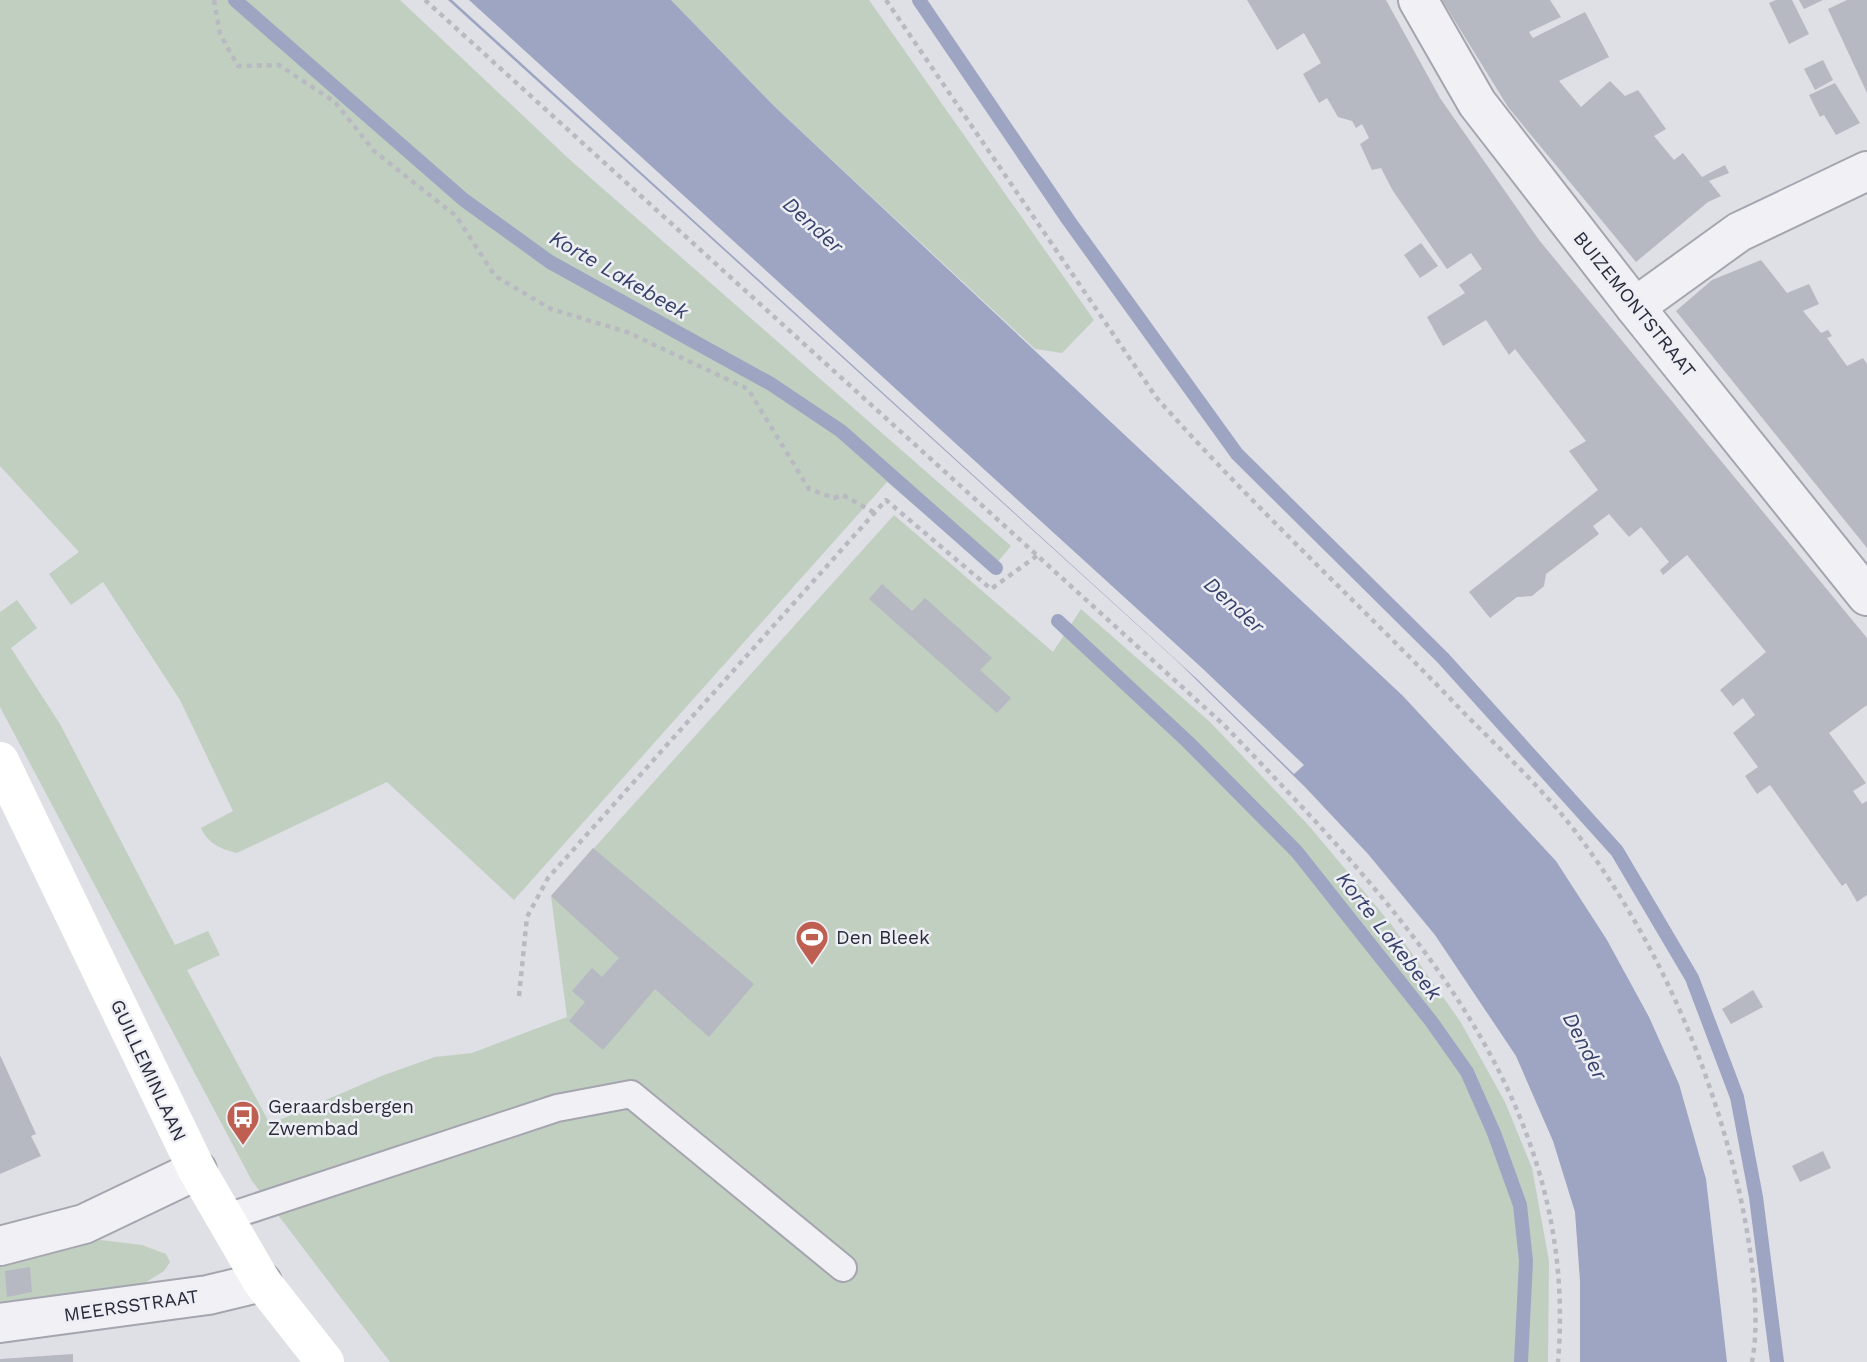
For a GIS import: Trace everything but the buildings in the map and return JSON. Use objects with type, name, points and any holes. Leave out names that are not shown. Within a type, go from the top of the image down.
[{"type":"main road","name":"GUILLEMINLAAN","points":[[0,761],[197,1170],[262,1282],[325,1362]]},
{"type":"street","name":"BUIZEMONTSTRAAT","points":[[1418,0],[1477,103],[1635,307],[1867,596]]},
{"type":"street","points":[[1635,307],[1739,232],[1867,171]]},
{"type":"street","points":[[0,1246],[84,1224],[197,1170]]},
{"type":"street","name":"MEERSSTRAAT","points":[[0,1323],[208,1295],[262,1282]]},
{"type":"lane","points":[[224,1219],[557,1108],[631,1094],[843,1268]]},
{"type":"path","points":[[214,0],[220,34],[238,66],[279,65],[335,102],[374,151],[456,216],[495,276],[551,309],[626,332],[748,389],[809,489],[834,498],[843,495],[875,513]]},
{"type":"path","points":[[425,0],[1224,725],[1324,828],[1382,895],[1442,974],[1499,1067],[1521,1115],[1545,1189],[1559,1259],[1558,1362]]},
{"type":"path","points":[[886,0],[1156,397],[1224,473],[1376,621],[1542,793],[1581,839],[1620,899],[1689,1026],[1715,1096],[1742,1199],[1756,1338],[1752,1362]]},
{"type":"path","points":[[519,996],[527,916],[548,878],[886,500],[991,589],[1038,555]]},
{"type":"green space","points":[[0,0],[400,0],[569,159],[1011,546],[991,570],[887,482],[514,900],[387,782],[237,853],[216,845],[207,838],[201,828],[233,811],[180,700],[103,582],[71,605],[49,574],[79,552],[0,466]]},
{"type":"green space","points":[[671,0],[869,0],[1094,320],[1062,353],[1035,349],[774,106]]},
{"type":"green space","name":"Den Bleek","points":[[894,515],[1053,652],[1081,609],[1210,722],[1310,827],[1391,924],[1460,1021],[1505,1102],[1532,1168],[1549,1261],[1548,1362],[390,1362],[252,1181],[0,707],[0,612],[17,600],[37,628],[11,648],[60,724],[175,945],[208,931],[220,955],[187,970],[270,1124],[384,1075],[435,1057],[472,1053],[567,1017],[551,896]]},
{"type":"green space","points":[[101,1240],[142,1245],[166,1254],[170,1262],[164,1271],[125,1295],[0,1305],[0,1258]]},
{"type":"water","name":"Dender","points":[[448,0],[671,0],[774,106],[1403,696],[1556,861],[1607,940],[1649,1017],[1679,1084],[1706,1179],[1727,1362],[1580,1362],[1580,1281],[1575,1212],[1553,1141],[1516,1056],[1435,935],[1368,854],[1305,787],[1177,661]]},
{"type":"pier","points":[[452,0],[469,0],[1202,668],[1304,765],[1294,774],[1196,678]]},
{"type":"waterway","name":"Korte Lakebeek","points":[[235,0],[464,200],[550,262],[771,384],[841,431],[996,568]]},
{"type":"waterway","points":[[919,0],[1069,221],[1237,454],[1443,658],[1617,851],[1692,978],[1737,1097],[1756,1197],[1777,1362]]},
{"type":"waterway","name":"Korte Lakebeek","points":[[1058,621],[1188,742],[1297,852],[1431,1021],[1467,1072],[1494,1133],[1520,1205],[1526,1261],[1521,1362]]},
{"type":"place","name":"Den Bleek","points":[[812,967]]},
{"type":"place","name":"Geraardsbergen Zwembad","points":[[243,1147]]}]
